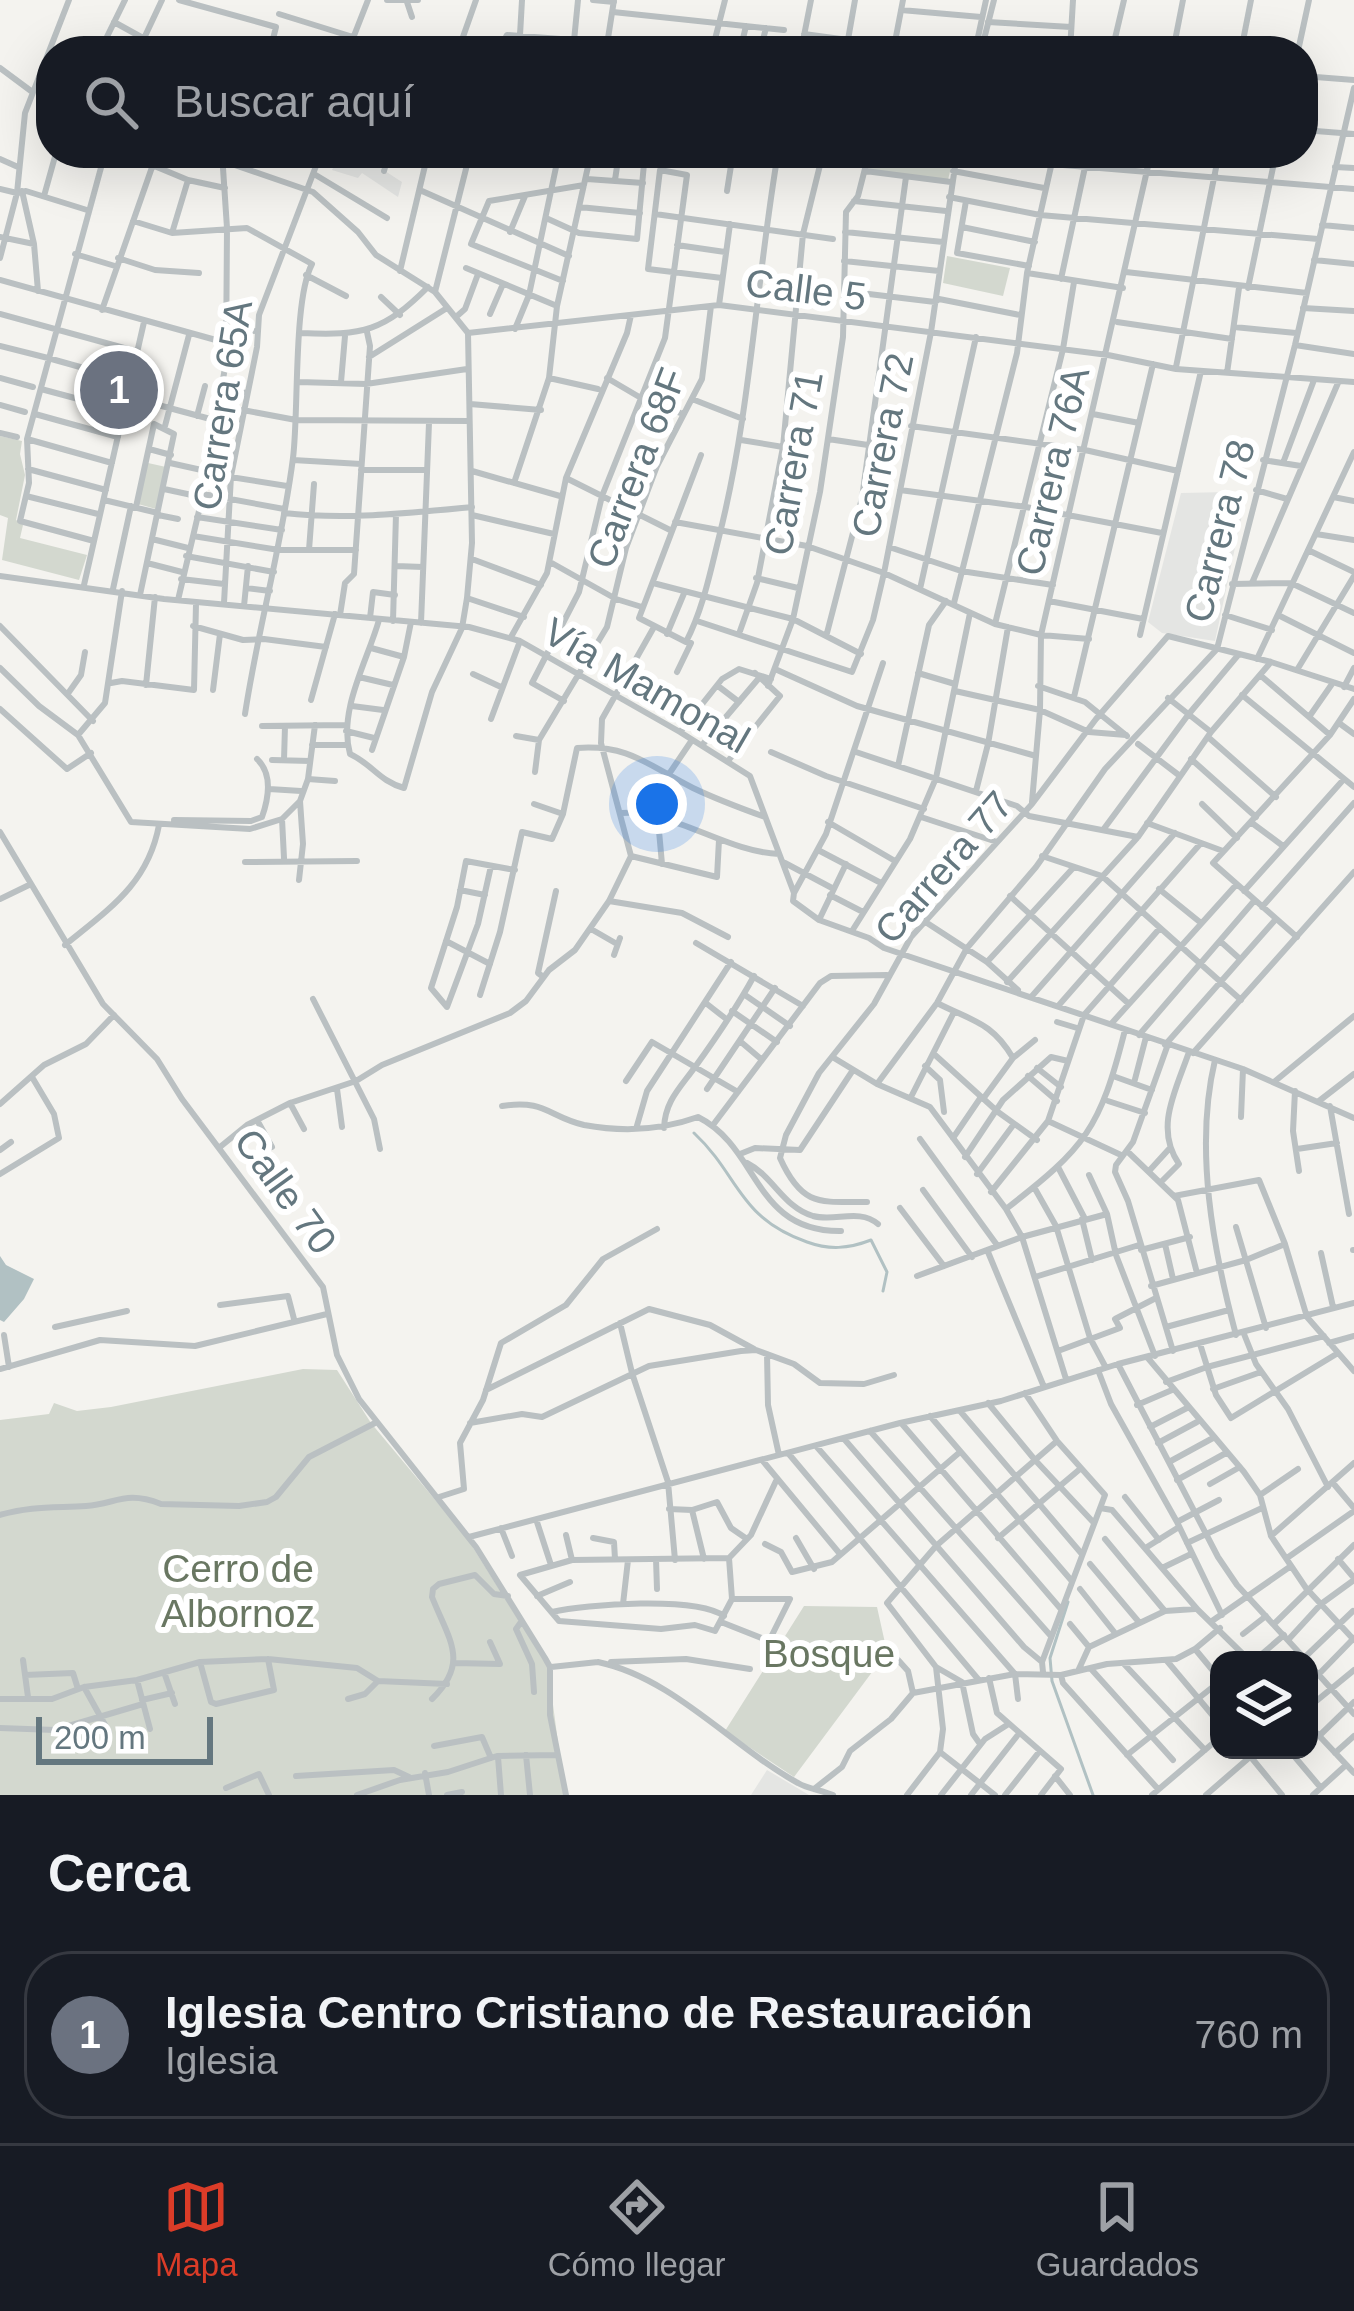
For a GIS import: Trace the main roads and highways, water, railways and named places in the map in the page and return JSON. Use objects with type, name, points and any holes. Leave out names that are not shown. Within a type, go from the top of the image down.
[{"type":"waterway","points":[[694,1133],[753,1208],[784,1232],[831,1247],[871,1240],[887,1272],[883,1291]]},
{"type":"waterway","points":[[1068,1602],[1050,1658],[1052,1681],[1093,1795]]},
{"type":"place","name":"Iglesia Centro Cristiano de Restauración","points":[[119,390]]},
{"type":"park label","name":"Cerro de Albornoz","points":[[238,1590]]},
{"type":"park label","name":"Bosque","points":[[829,1653]]}]
